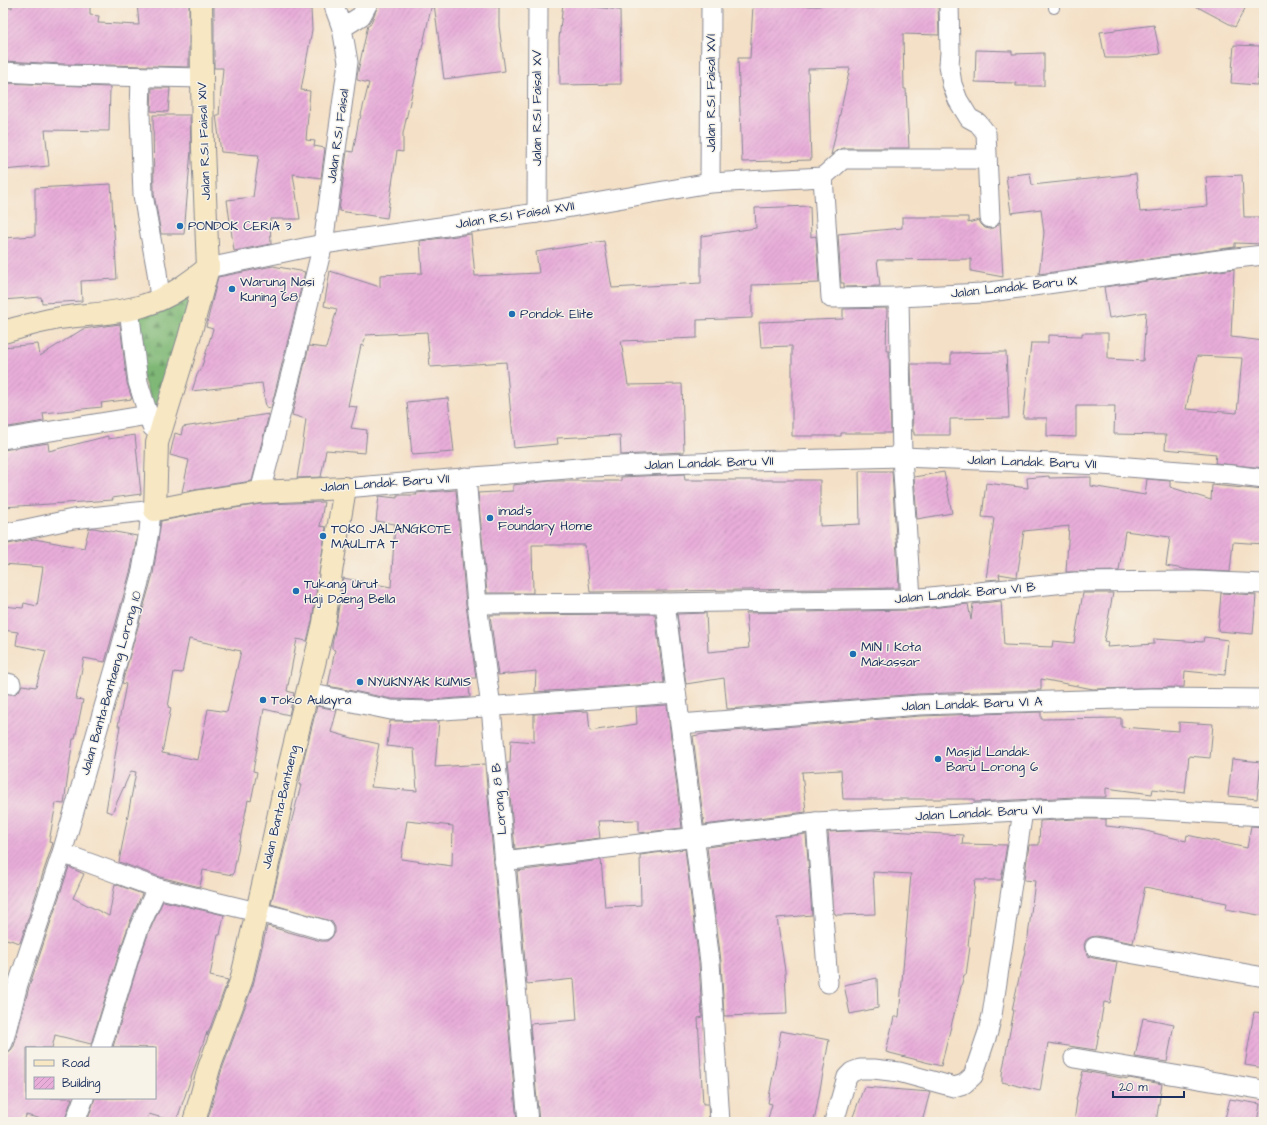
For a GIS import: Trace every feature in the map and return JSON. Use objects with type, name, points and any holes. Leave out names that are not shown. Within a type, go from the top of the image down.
[{"type":"street","name":"Jalan R.S.I Faisal XIV","points":[[153,510],[157,443],[188,344],[208,268],[203,148],[200,3]]},
{"type":"street","name":"Jalan R.S.I Faisal","points":[[260,492],[323,244],[348,62],[342,28],[334,3]]},
{"type":"street","points":[[342,28],[361,16],[368,3]]},
{"type":"street","name":"Jalan R.S.I Faisal XV","points":[[537,213],[538,3]]},
{"type":"street","name":"Jalan R.S.I Faisal XVI","points":[[710,183],[711,3]]},
{"type":"street","points":[[949,3],[950,74],[958,100],[969,118],[978,123],[986,132],[990,218]]},
{"type":"street","points":[[3,72],[202,78]]},
{"type":"street","points":[[141,77],[140,114],[142,195],[157,272],[160,300]]},
{"type":"street","points":[[823,177],[843,159],[987,159]]},
{"type":"street","name":"Jalan R.S.I Faisal XVII","points":[[208,268],[323,244],[537,213],[710,183],[823,177]]},
{"type":"street","name":"Jalan Landak Baru IX","points":[[823,177],[831,298],[899,297],[983,293],[1264,255]]},
{"type":"street","points":[[3,332],[57,318],[145,306],[160,300],[187,285],[208,268]]},
{"type":"street","points":[[899,297],[902,458],[911,599]]},
{"type":"street","points":[[129,309],[138,382],[157,443]]},
{"type":"street","points":[[3,439],[148,415]]},
{"type":"street","name":"Jalan Landak Baru VII","points":[[153,510],[260,492],[345,488],[590,467],[749,461],[902,458],[1102,465],[1232,475],[1264,479]]},
{"type":"street","name":"Lorong 8 B","points":[[466,477],[477,604],[491,707],[528,1122]]},
{"type":"street","name":"Jalan Banta-Bantaeng","points":[[194,1122],[209,1068],[241,981],[286,780],[324,623],[345,488]]},
{"type":"street","points":[[3,534],[72,519],[153,510]]},
{"type":"street","name":"Jalan Banta-Bantaeng Lorong 10","points":[[3,1042],[11,983],[62,854],[142,571],[153,510]]},
{"type":"street","name":"Jalan Landak Baru VI B","points":[[477,604],[665,604],[911,599],[1075,582],[1194,581],[1264,584]]},
{"type":"street","points":[[665,604],[710,962],[720,1122]]},
{"type":"street","points":[[308,693],[391,710],[431,711],[676,693]]},
{"type":"street","name":"Jalan Landak Baru VI A","points":[[680,724],[919,705],[1151,698],[1264,699]]},
{"type":"street","name":"Jalan Landak Baru VI","points":[[504,861],[816,822],[1076,808],[1143,809],[1264,816]]},
{"type":"street","points":[[834,1122],[846,1077],[852,1072],[860,1069],[899,1072],[954,1087],[964,1084],[973,1076],[988,1032],[992,1015],[1023,811]]},
{"type":"street","points":[[816,822],[828,982]]},
{"type":"street","points":[[62,854],[157,888],[324,930]]},
{"type":"street","points":[[100,1047],[139,928],[157,888]]},
{"type":"street","points":[[1095,947],[1264,976]]},
{"type":"street","points":[[1074,1058],[1264,1090]]},
{"type":"street","points":[[75,1122],[84,1099]]},
{"type":"green space","points":[[191,296],[191,312],[155,410],[143,379],[137,318]]},
{"type":"building","points":[[12,3],[90,3],[90,15],[99,16],[98,23],[139,25],[137,3],[189,3],[189,67],[3,61],[3,7],[12,8]]},
{"type":"building","points":[[214,3],[300,3],[300,9],[311,9],[312,30],[301,90],[310,91],[306,140],[315,141],[314,146],[325,148],[321,178],[293,174],[300,219],[270,219],[271,244],[234,251],[227,200],[253,197],[259,155],[221,152],[216,115],[219,115],[223,68],[214,68]]},
{"type":"building","points":[[379,3],[432,4],[403,133],[403,152],[397,151],[387,218],[339,211],[347,151],[353,152],[359,119],[369,83],[357,80],[357,76],[368,25],[370,25]]},
{"type":"building","points":[[563,3],[620,10],[621,84],[560,85],[559,39]]},
{"type":"building","points":[[820,3],[902,3],[938,5],[939,35],[903,34],[904,89],[906,89],[909,148],[843,148],[831,155],[850,68],[808,69],[811,160],[742,162],[738,58],[750,58],[753,5],[820,6]]},
{"type":"building","points":[[1190,3],[1248,3],[1235,27]]},
{"type":"building","points":[[434,4],[499,7],[499,26],[505,71],[444,79]]},
{"type":"building","points":[[1154,25],[1160,54],[1128,58],[1105,58],[1100,32]]},
{"type":"building","points":[[1234,45],[1260,46],[1257,85],[1231,83]]},
{"type":"building","points":[[976,50],[1012,51],[1012,54],[1044,53],[1044,86],[1016,86],[1016,83],[975,82]]},
{"type":"building","points":[[3,83],[110,87],[109,131],[45,130],[49,166],[3,170]]},
{"type":"building","points":[[152,88],[170,88],[168,112],[151,111]]},
{"type":"building","points":[[153,115],[190,115],[191,150],[184,234],[161,234],[154,194]]},
{"type":"building","points":[[1030,173],[1032,185],[1136,174],[1140,212],[1208,206],[1206,177],[1242,175],[1244,217],[1264,217],[1264,244],[1235,243],[1235,247],[1039,274],[1044,233],[1041,209],[1011,213],[1006,176]]},
{"type":"building","points":[[111,184],[117,279],[81,281],[82,301],[42,303],[41,297],[3,300],[3,238],[35,236],[35,188]]},
{"type":"building","points":[[810,206],[811,237],[816,236],[819,283],[752,285],[752,318],[697,320],[697,338],[621,341],[628,385],[682,384],[684,452],[621,455],[620,435],[557,438],[558,444],[514,448],[506,362],[430,367],[427,332],[366,335],[363,346],[361,345],[348,406],[357,407],[351,428],[367,430],[365,453],[326,450],[321,477],[297,478],[306,419],[292,415],[309,346],[326,348],[337,309],[324,306],[330,271],[380,287],[380,275],[422,273],[420,241],[471,234],[475,276],[539,273],[536,252],[604,241],[612,288],[701,283],[701,236],[756,228],[755,208]]},
{"type":"building","points":[[902,217],[968,217],[968,223],[979,220],[985,228],[990,229],[996,227],[1000,222],[1003,277],[971,271],[971,259],[877,260],[880,286],[844,287],[844,283],[841,283],[838,234],[902,228]]},
{"type":"building","points":[[273,266],[305,272],[271,408],[266,407],[262,383],[192,391],[197,375],[202,366],[213,329],[206,327],[218,277]]},
{"type":"building","points":[[1234,269],[1231,337],[1264,341],[1264,468],[1215,463],[1216,454],[1165,449],[1166,435],[1114,434],[1115,406],[1076,406],[1076,437],[1047,436],[1047,418],[1023,418],[1031,343],[1048,343],[1048,335],[1082,336],[1082,333],[1108,333],[1108,359],[1143,361],[1146,312],[1109,318],[1104,287]],"holes":[[[1197,356],[1242,358],[1237,413],[1186,409]]]},
{"type":"building","points":[[887,308],[886,351],[889,351],[891,433],[841,433],[841,436],[792,436],[792,346],[761,347],[759,322],[843,319],[843,309]]},
{"type":"building","points":[[120,324],[127,383],[132,399],[101,403],[102,407],[43,413],[44,421],[3,428],[3,347],[38,344],[40,356],[83,329]]},
{"type":"building","points":[[1006,352],[1009,418],[950,419],[950,435],[914,435],[911,364],[951,364],[951,353]]},
{"type":"building","points":[[448,398],[454,452],[412,455],[407,402]]},
{"type":"building","points":[[269,414],[252,481],[182,492],[189,460],[170,455],[175,433],[181,435],[183,427]]},
{"type":"building","points":[[135,435],[141,494],[112,498],[113,500],[3,507],[3,450],[48,443],[49,451],[108,436],[108,439]]},
{"type":"building","points":[[859,471],[892,471],[899,588],[590,592],[585,545],[532,545],[533,593],[487,593],[478,493],[513,491],[513,485],[550,481],[621,481],[621,477],[684,474],[685,480],[820,480],[820,526],[860,524]]},
{"type":"building","points":[[944,472],[952,513],[917,519],[914,477]]},
{"type":"building","points":[[1049,476],[1049,478],[1091,477],[1091,486],[1145,495],[1147,479],[1170,481],[1170,487],[1211,500],[1212,485],[1264,490],[1264,544],[1233,542],[1230,572],[1190,570],[1166,566],[1170,537],[1125,531],[1119,571],[1066,572],[1069,526],[1024,531],[1017,577],[999,574],[1000,579],[986,580],[994,518],[982,517],[986,483],[1028,488],[1027,478]]},
{"type":"building","points":[[456,490],[466,605],[476,678],[468,678],[470,697],[431,700],[392,699],[328,686],[335,650],[332,649],[332,645],[343,578],[391,587],[395,524],[376,521],[379,496],[397,498],[397,495],[417,495],[416,493]]},
{"type":"building","points":[[324,502],[320,526],[326,527],[312,621],[307,641],[297,639],[287,691],[294,693],[289,715],[264,709],[253,771],[257,772],[251,801],[248,800],[233,875],[203,870],[200,887],[160,877],[119,862],[136,772],[131,771],[112,813],[106,811],[120,726],[118,726],[126,684],[122,683],[153,574],[161,521],[261,504]],"holes":[[[189,639],[241,651],[227,712],[208,709],[198,760],[162,753],[171,708],[168,707],[174,672],[182,673]]]},
{"type":"building","points":[[89,528],[137,536],[131,569],[105,662],[84,658],[76,699],[83,700],[75,739],[73,739],[64,804],[56,803],[49,842],[53,843],[20,943],[3,938],[3,693],[14,694],[19,691],[22,685],[36,687],[46,651],[16,645],[18,632],[3,630],[3,606],[23,608],[24,603],[37,606],[43,567],[3,564],[3,545],[34,539],[84,548]]},
{"type":"building","points":[[1083,593],[1113,593],[1104,641],[1108,642],[1107,647],[1154,644],[1154,639],[1203,642],[1204,637],[1228,640],[1225,675],[1185,671],[1184,687],[1093,689],[1041,679],[1041,690],[918,694],[727,709],[724,678],[686,684],[677,614],[706,613],[708,652],[749,648],[746,613],[911,610],[968,604],[971,620],[973,604],[1001,601],[1004,645],[1052,647],[1053,641],[1074,643]]},
{"type":"building","points":[[1221,593],[1256,595],[1253,634],[1218,631]]},
{"type":"building","points":[[655,614],[664,683],[535,692],[536,671],[498,675],[490,615]]},
{"type":"building","points":[[667,705],[682,828],[639,833],[639,820],[598,821],[600,838],[515,849],[507,763],[510,763],[511,740],[534,742],[534,714],[588,711],[590,731],[637,724],[636,707]]},
{"type":"building","points":[[317,706],[337,710],[331,732],[379,744],[371,787],[417,791],[414,749],[387,746],[390,721],[439,721],[435,767],[485,764],[517,1122],[207,1122],[221,1072],[253,985],[267,926],[321,941],[327,941],[335,933],[335,927],[332,922],[271,904],[301,785],[299,785],[302,766]],"holes":[[[407,821],[453,826],[452,866],[401,859]]]},
{"type":"building","points":[[1041,712],[1041,719],[1121,718],[1121,727],[1179,731],[1179,722],[1213,724],[1210,758],[1189,756],[1185,793],[1153,789],[1152,794],[1106,788],[1106,797],[974,802],[974,799],[843,799],[841,770],[802,772],[806,812],[704,825],[693,736],[709,733],[920,716]]},
{"type":"building","points":[[1232,759],[1261,762],[1257,799],[1228,796]]},
{"type":"building","points":[[1106,819],[1106,826],[1142,830],[1186,841],[1187,835],[1247,848],[1251,826],[1264,827],[1264,916],[1226,909],[1227,903],[1145,887],[1133,943],[1097,936],[1086,940],[1084,945],[1088,956],[1117,962],[1110,1003],[1104,1002],[1096,1050],[1048,1043],[1040,1091],[1002,1082],[1002,1074],[1014,1010],[1012,1010],[1028,937],[1035,881],[1024,880],[1029,845],[1039,845],[1040,821]]},
{"type":"building","points":[[871,830],[963,835],[962,844],[1007,845],[1001,880],[975,880],[968,946],[970,947],[966,975],[964,975],[941,1066],[886,1052],[894,1017],[899,1017],[911,874],[873,872],[875,914],[836,915],[834,913],[828,832]]},
{"type":"building","points":[[806,834],[812,915],[777,918],[785,971],[787,1014],[724,1016],[721,961],[707,847]]},
{"type":"building","points":[[685,849],[699,963],[702,1017],[698,1018],[703,1104],[708,1104],[709,1122],[539,1122],[530,1024],[577,1020],[574,979],[527,984],[517,871],[601,860],[605,907],[641,905],[640,855]]},
{"type":"building","points":[[69,867],[84,874],[73,898],[109,916],[115,884],[142,894],[121,947],[91,1044],[55,1035],[52,1047],[26,1047],[26,1099],[72,1099],[64,1122],[54,1122],[26,1115],[24,1122],[3,1122],[3,1067],[7,1053],[14,1046],[29,987]]},
{"type":"building","points":[[163,901],[224,915],[220,935],[218,935],[210,976],[228,980],[207,1036],[207,1032],[176,1122],[149,1114],[146,1122],[87,1122],[95,1099],[156,1099],[156,1047],[113,1047],[149,932]]},
{"type":"building","points":[[877,978],[878,1008],[850,1014],[844,985]]},
{"type":"building","points":[[1254,1012],[1264,1013],[1264,1068],[1245,1065]]},
{"type":"building","points":[[1143,1018],[1174,1024],[1167,1062],[1135,1057]]},
{"type":"building","points":[[781,1031],[829,1040],[814,1122],[767,1122],[772,1104],[768,1103]]},
{"type":"building","points":[[1083,1071],[1162,1084],[1156,1122],[1074,1122],[1076,1100]]},
{"type":"building","points":[[864,1087],[930,1092],[922,1122],[851,1122]]},
{"type":"building","points":[[1230,1099],[1260,1104],[1257,1122],[1224,1122]]},
{"type":"place","name":"PONDOK CERIA 3","points":[[180,226]]},
{"type":"place","name":"Warung Nasi Kuning 68","points":[[232,289]]},
{"type":"place","name":"Pondok Elite","points":[[512,314]]},
{"type":"place","name":"imad's Foundary Home","points":[[490,518]]},
{"type":"place","name":"TOKO JALANGKOTE MAULITA T","points":[[323,536]]},
{"type":"place","name":"Tukang Urut Haji Daeng Bella","points":[[296,591]]},
{"type":"place","name":"MIN 1 Kota Makassar","points":[[853,654]]},
{"type":"place","name":"NYUKNYAK KUMIS","points":[[360,682]]},
{"type":"place","name":"Toko Aulayra","points":[[263,700]]},
{"type":"place","name":"Masjid Landak Baru Lorong 6","points":[[938,759]]}]
